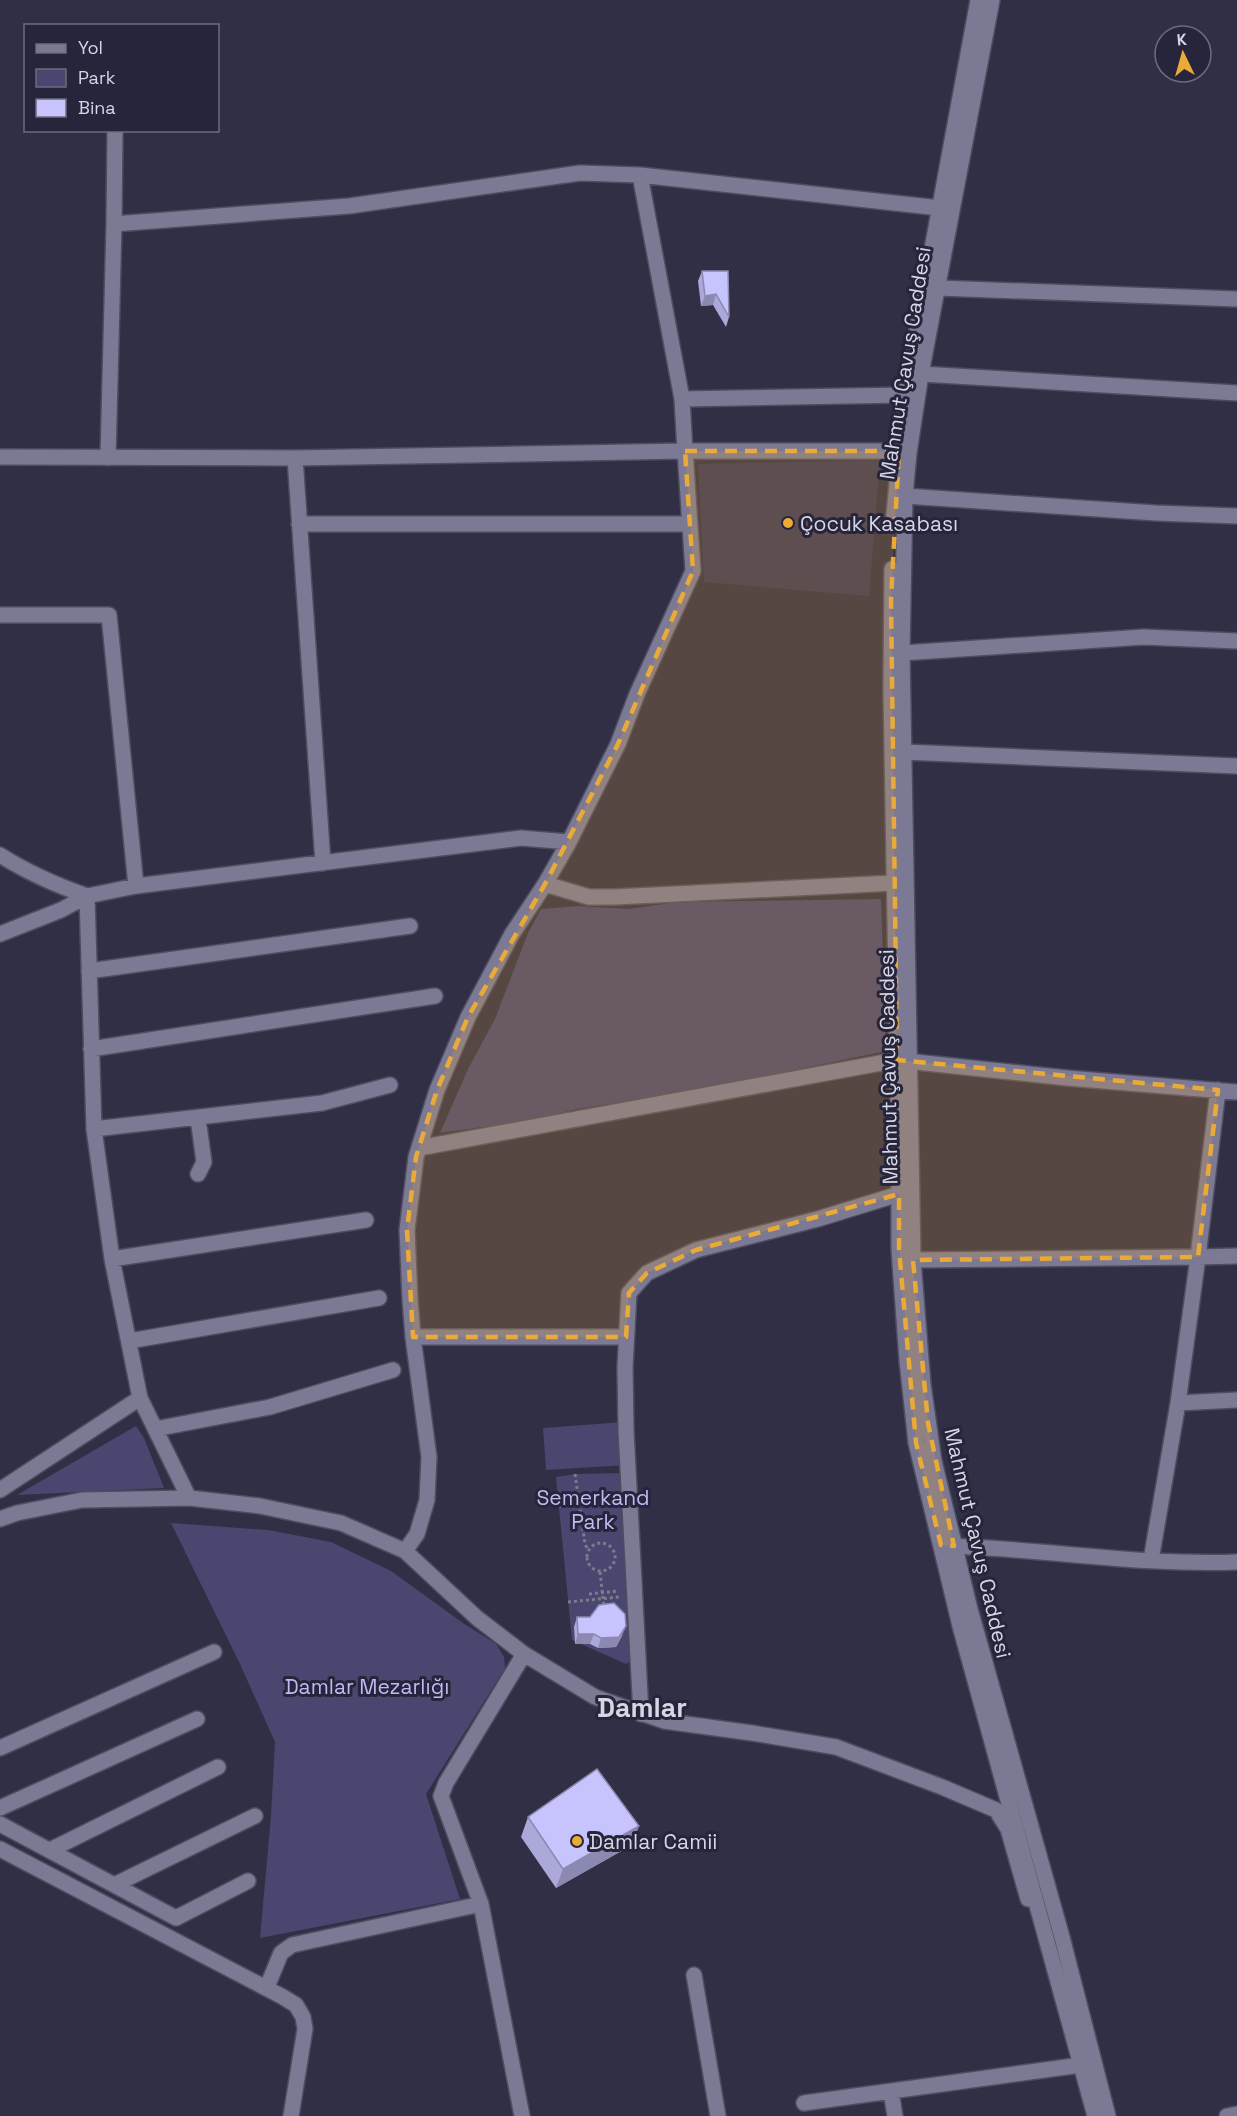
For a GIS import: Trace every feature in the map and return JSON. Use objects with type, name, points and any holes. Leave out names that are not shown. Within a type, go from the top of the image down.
[{"type":"street","points":[[978,0],[940,208],[931,287],[905,395],[895,493],[891,599],[894,883],[903,1060],[898,1249],[916,1443],[947,1546],[1003,1806],[1043,1926],[1095,2116]]},
{"type":"street","name":"Mahmut Çavuş Caddesi","points":[[992,0],[931,287],[905,496],[902,653],[903,1060],[913,1260],[923,1384],[947,1546],[973,1620],[1062,1937],[1108,2116]]},
{"type":"street","points":[[108,458],[115,132]]},
{"type":"street","points":[[114,224],[349,206],[580,173],[640,175],[940,208]]},
{"type":"street","points":[[405,1551],[417,1534],[427,1500],[429,1457],[412,1337],[407,1230],[419,1148],[437,1090],[468,1017],[512,934],[569,842],[618,744],[637,694],[693,571],[682,399],[640,175]]},
{"type":"street","points":[[931,287],[1237,299]]},
{"type":"street","points":[[921,374],[1237,393]]},
{"type":"street","points":[[682,399],[905,395]]},
{"type":"street","points":[[0,457],[295,458],[685,451],[898,451]]},
{"type":"street","points":[[295,458],[323,863]]},
{"type":"street","points":[[905,496],[1156,513],[1237,516]]},
{"type":"street","points":[[299,524],[690,524]]},
{"type":"street","points":[[0,615],[109,615],[136,886]]},
{"type":"street","points":[[902,653],[1144,637],[1237,641]]},
{"type":"street","points":[[903,752],[1237,766]]},
{"type":"street","points":[[0,934],[61,910],[87,896],[136,886],[521,838],[569,842]]},
{"type":"street","points":[[0,855],[54,885],[87,896]]},
{"type":"street","points":[[545,884],[589,897],[615,897],[894,883]]},
{"type":"street","points":[[87,896],[94,1129],[112,1259],[140,1398],[189,1498]]},
{"type":"street","points":[[89,971],[410,926]]},
{"type":"street","points":[[91,1049],[435,996]]},
{"type":"street","points":[[419,1148],[903,1060],[1237,1092]]},
{"type":"street","points":[[94,1129],[322,1103],[390,1085]]},
{"type":"street","points":[[1151,1560],[1178,1403],[1218,1090]]},
{"type":"street","points":[[198,1118],[204,1162],[198,1174]]},
{"type":"street","points":[[641,1714],[628,1503],[625,1367],[629,1293],[647,1273],[696,1250],[818,1219],[899,1194]]},
{"type":"street","points":[[112,1259],[366,1220]]},
{"type":"street","points":[[913,1260],[1237,1256]]},
{"type":"street","points":[[129,1341],[380,1298]]},
{"type":"street","points":[[412,1337],[626,1337]]},
{"type":"street","points":[[155,1429],[270,1407],[393,1370]]},
{"type":"street","points":[[0,1490],[140,1398]]},
{"type":"street","points":[[1178,1403],[1237,1400]]},
{"type":"street","points":[[0,1519],[17,1513],[82,1500],[189,1498],[260,1506],[341,1523],[405,1551],[477,1618],[524,1654],[595,1697],[664,1721],[836,1747],[942,1787],[1003,1806]]},
{"type":"street","points":[[947,1546],[1151,1560],[1237,1562]]},
{"type":"street","points":[[0,1748],[214,1652]]},
{"type":"street","points":[[522,2116],[481,1904],[441,1796],[524,1654]]},
{"type":"street","points":[[0,1808],[197,1719]]},
{"type":"street","points":[[51,1850],[218,1767]]},
{"type":"street","points":[[114,1885],[255,1816]]},
{"type":"street","points":[[0,1824],[176,1918],[248,1881]]},
{"type":"street","points":[[0,1849],[267,1987],[296,2006],[303,2017],[305,2029],[291,2116]]},
{"type":"street","points":[[267,1987],[281,1953],[292,1945],[481,1904]]},
{"type":"street","points":[[694,1975],[718,2116]]},
{"type":"street","points":[[804,2103],[1081,2065]]},
{"type":"street","points":[[891,2091],[895,2116]]},
{"type":"street","points":[[1227,2116],[1237,2114]]},
{"type":"path","points":[[575,1474],[585,1544],[588,1550],[586,1559],[588,1564],[600,1571],[609,1569],[614,1562],[612,1548],[609,1545],[600,1543],[588,1550]]},
{"type":"path","points":[[558,1506],[628,1503]]},
{"type":"path","points":[[582,1520],[604,1518]]},
{"type":"path","points":[[600,1571],[603,1606],[614,1609]]},
{"type":"path","points":[[589,1594],[618,1591]]},
{"type":"path","points":[[568,1602],[633,1595]]},
{"type":"highlighted area","points":[[685,451],[899,451],[891,599],[897,1060],[1218,1090],[1198,1257],[913,1260],[928,1423],[954,1546],[941,1545],[916,1443],[899,1249],[899,1194],[696,1250],[647,1273],[629,1293],[626,1337],[413,1337],[407,1230],[416,1157],[437,1090],[468,1017],[545,884],[618,744],[693,571]]},
{"type":"shaded area","name":"Çocuk Kasabası","points":[[880,460],[869,596],[704,582],[698,464]]},
{"type":"green space","points":[[881,899],[886,1051],[707,1088],[577,1109],[530,1120],[440,1133],[468,1069],[495,1019],[528,933],[541,909],[578,906],[629,909],[677,902]]},
{"type":"green space","points":[[624,1422],[626,1465],[546,1470],[543,1428]]},
{"type":"green space","points":[[136,1426],[144,1438],[164,1488],[17,1495]]},
{"type":"green space","name":"Semerkand Park","points":[[626,1473],[635,1658],[626,1664],[572,1640],[556,1477],[575,1474]]},
{"type":"green space","name":"Damlar Mezarlığı","points":[[171,1523],[268,1530],[331,1542],[391,1571],[496,1644],[504,1657],[505,1668],[426,1794],[460,1899],[260,1938],[275,1742],[240,1664]]},
{"type":"building","points":[[702,271],[728,271],[729,317],[716,294],[705,296]]},
{"type":"building","points":[[614,1603],[625,1614],[626,1626],[619,1637],[601,1638],[594,1634],[578,1634],[577,1617],[590,1617],[599,1605]]},
{"type":"building","name":"Damlar Camii","points":[[597,1769],[639,1826],[563,1869],[528,1817]]},
{"type":"place","name":"Çocuk Kasabası","points":[[788,523]]},
{"type":"place","name":"Damlar Camii","points":[[577,1841]]},
{"type":"district","name":"Damlar","points":[[642,1707]]}]
